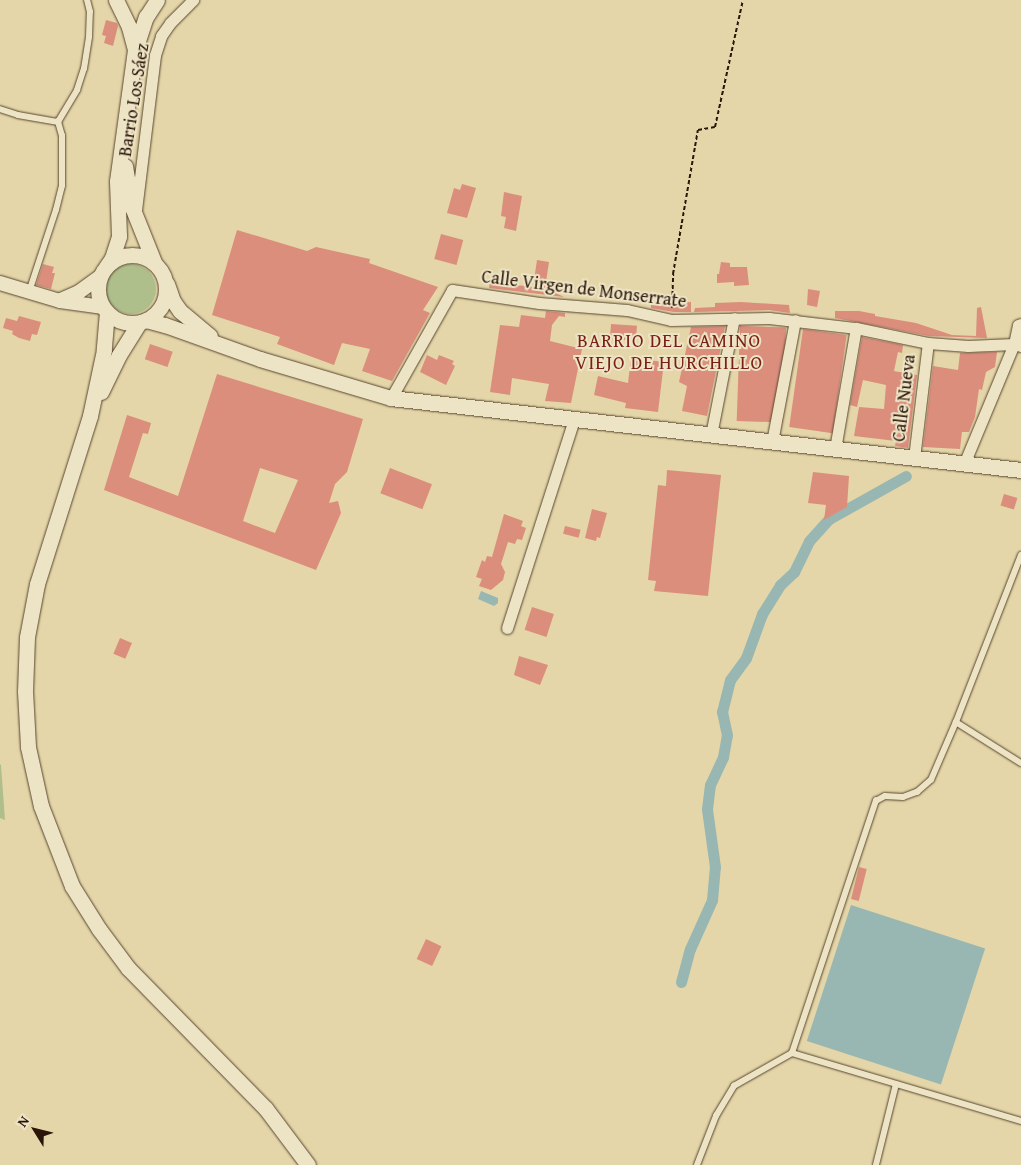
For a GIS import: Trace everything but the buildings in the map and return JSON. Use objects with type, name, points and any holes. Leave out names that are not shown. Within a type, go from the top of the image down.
[{"type":"main road","points":[[116,0],[130,26],[135,50]]},
{"type":"main road","points":[[157,0],[146,17],[135,50],[117,181],[119,236],[112,258],[103,272],[98,287],[105,310],[104,350],[90,416],[37,584],[27,637],[25,691],[28,748],[41,806],[72,886],[99,929],[128,968],[266,1109],[308,1165]]},
{"type":"main road","points":[[123,145],[126,179],[136,217],[154,262],[165,279],[173,301],[180,311],[219,344]]},
{"type":"main road","points":[[103,272],[119,257],[135,254],[154,262]]},
{"type":"main road","points":[[105,310],[116,320],[127,323],[142,321],[154,315],[165,298],[165,279]]},
{"type":"main road","points":[[142,321],[219,344],[260,360],[391,398],[1021,470]]},
{"type":"main road","points":[[90,416],[118,355],[142,321]]},
{"type":"street","name":"Barrio Los Sáez","points":[[136,217],[155,55],[166,29],[193,0]]},
{"type":"street","points":[[60,301],[79,292],[103,272]]},
{"type":"street","points":[[0,284],[60,301],[105,310]]},
{"type":"street","name":"Calle Virgen de Monserrate","points":[[391,398],[452,290],[539,303],[627,310],[671,320],[734,318],[795,320],[856,328],[928,343],[968,346],[1017,345]]},
{"type":"street","points":[[711,435],[734,318]]},
{"type":"street","points":[[772,442],[795,320]]},
{"type":"street","points":[[964,464],[1017,345],[1018,325],[1021,324]]},
{"type":"street","points":[[836,449],[856,328]]},
{"type":"street","name":"Calle Nueva","points":[[914,458],[928,343]]},
{"type":"street","points":[[507,628],[574,419]]},
{"type":"lane","points":[[29,292],[62,186],[62,136],[58,122],[77,90],[84,69],[89,37],[90,12],[87,0]]},
{"type":"lane","points":[[0,109],[18,115],[58,122]]},
{"type":"lane","points":[[697,1165],[716,1116],[734,1086],[792,1053],[876,801],[885,796],[903,797],[917,792],[931,780],[956,722],[1021,554]]},
{"type":"lane","points":[[956,722],[1021,763]]},
{"type":"lane","points":[[792,1053],[1021,1121]]},
{"type":"lane","points":[[876,1165],[896,1084]]},
{"type":"path","points":[[671,320],[673,274],[685,195],[698,130],[715,127],[743,0]]},
{"type":"green space","points":[[131,264],[140,266],[151,275],[156,289],[154,298],[145,309],[131,314],[122,312],[111,303],[106,289],[108,280],[117,269]]},
{"type":"green space","points":[[1,765],[5,820],[0,818]]},
{"type":"water","points":[[481,591],[498,598],[498,603],[494,606],[478,599]]},
{"type":"water","points":[[851,905],[985,949],[941,1085],[807,1041]]},
{"type":"waterway","points":[[681,982],[690,949],[712,900],[715,867],[707,809],[710,785],[723,757],[727,735],[722,712],[730,680],[746,658],[762,614],[780,585],[794,572],[809,541],[829,519],[906,476]]},
{"type":"district","name":"BARRIO DEL CAMINO VIEJO DE HURCHILLO","points":[[669,352]]}]
